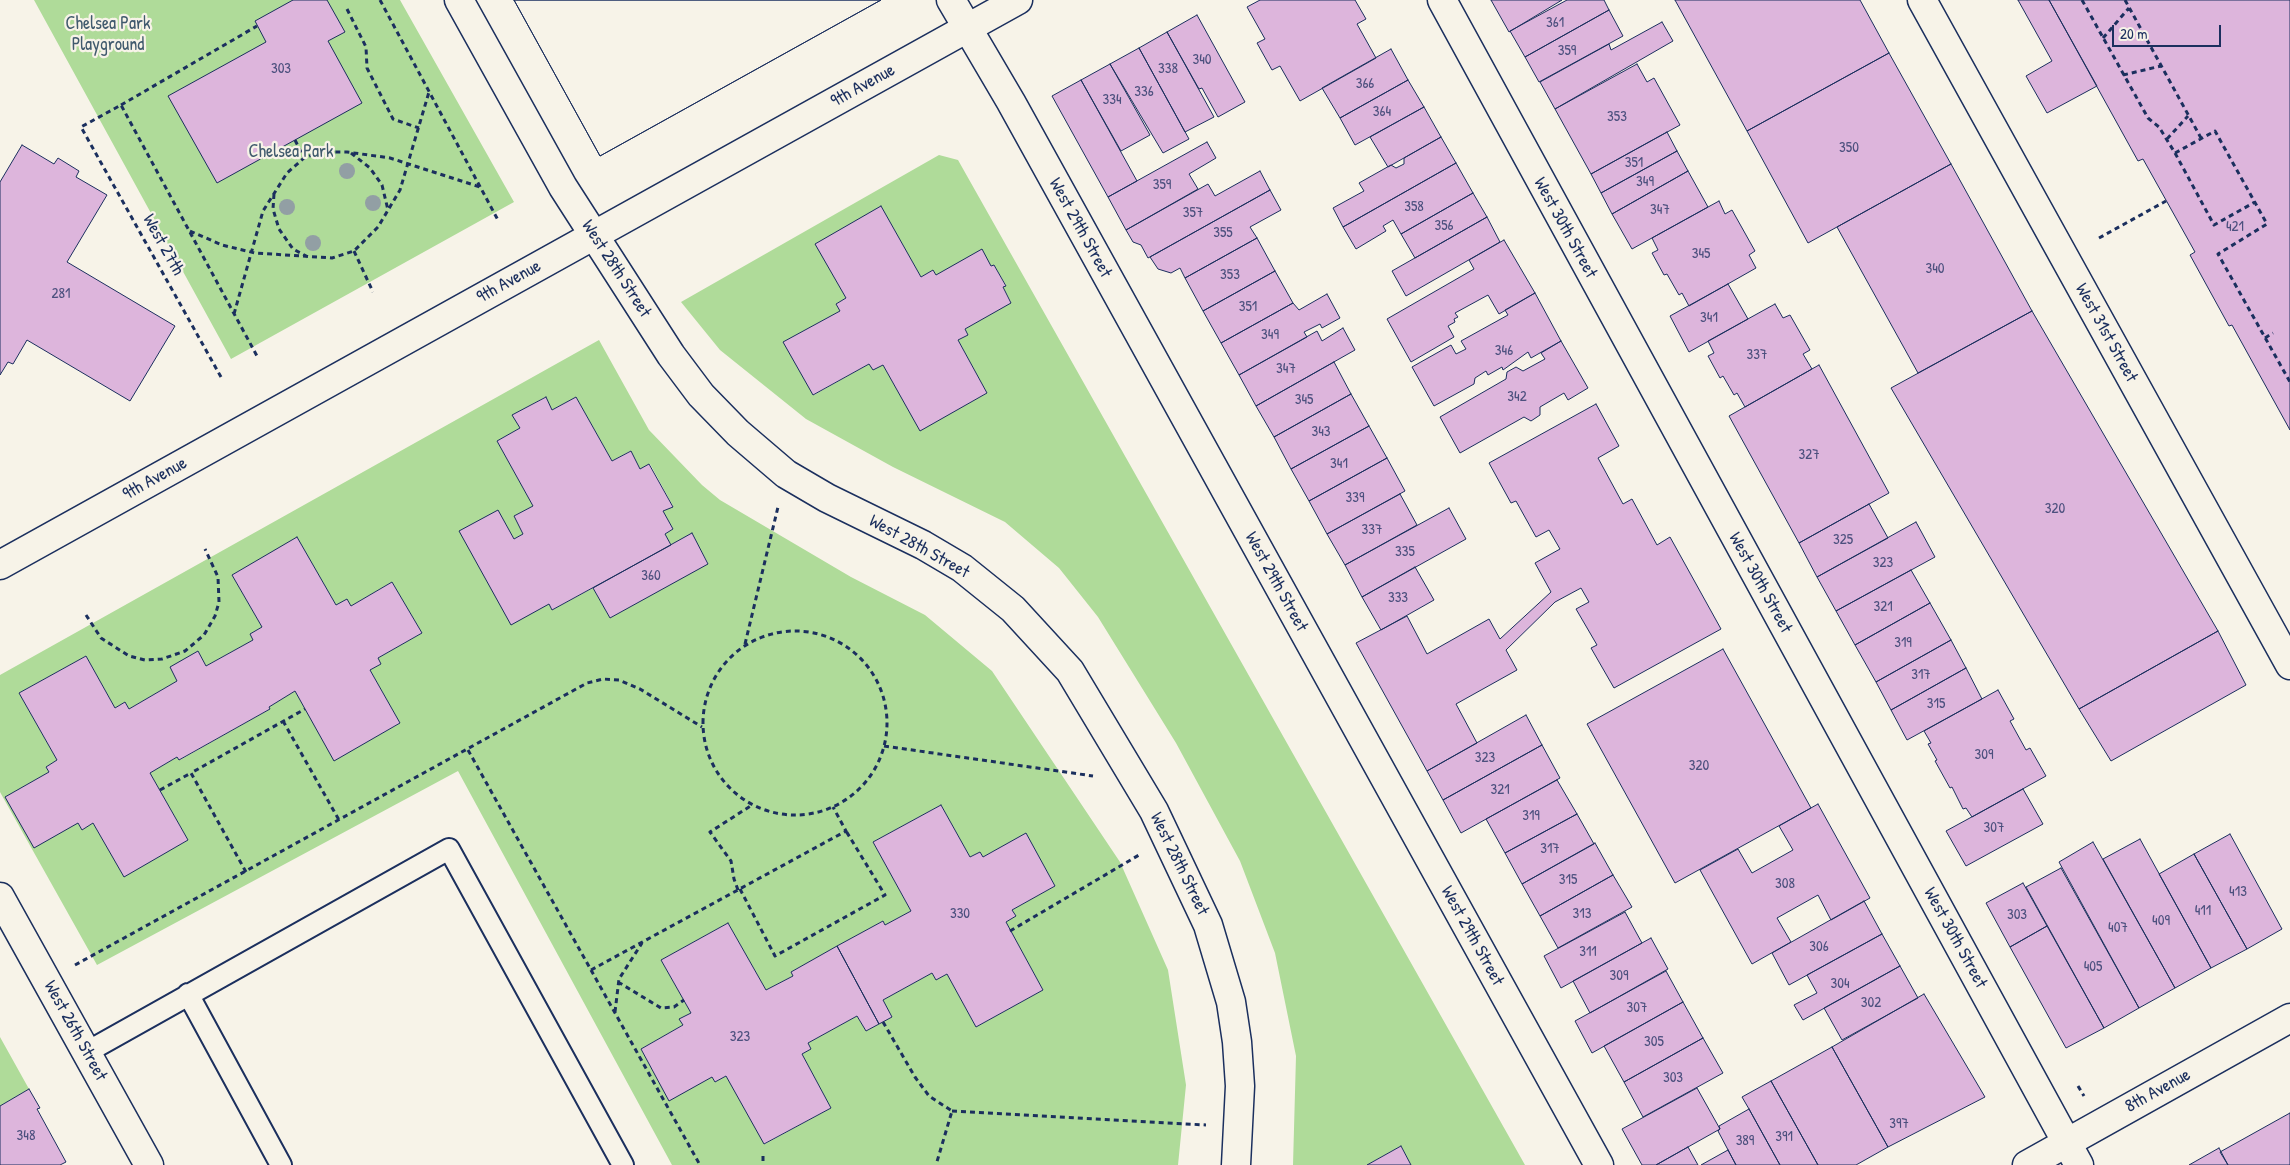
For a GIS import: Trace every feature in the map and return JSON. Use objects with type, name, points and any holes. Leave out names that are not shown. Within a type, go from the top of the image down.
[{"type":"street","name":"West 28th Street","points":[[459,0],[563,187],[671,355],[701,396],[738,433],[786,474],[828,498],[942,556],[974,576],[1013,609],[1070,671],[1154,812],[1165,839],[1208,925],[1231,1002],[1240,1077],[1236,1165]]},
{"type":"street","name":"West 29th Street","points":[[951,0],[1011,102],[1599,1165]]},
{"type":"street","name":"9th Avenue","points":[[0,565],[1018,0]]},
{"type":"street","name":"West 30th Street","points":[[1442,0],[2073,1154]]},
{"type":"street","name":"West 31st Street","points":[[1922,0],[2290,666]]},
{"type":"street","name":"West 26th Street","points":[[0,897],[149,1165]]},
{"type":"street","name":"8th Avenue","points":[[2027,1165],[2073,1154],[2290,1018]]},
{"type":"lane","points":[[87,1052],[448,849],[623,1165]]},
{"type":"lane","points":[[188,994],[282,1165]]},
{"type":"path","points":[[380,0],[499,222]]},
{"type":"path","points":[[2082,0],[2148,118],[2159,126],[2167,139],[2214,225],[2255,202]]},
{"type":"path","points":[[2125,0],[2201,138]]},
{"type":"path","points":[[2103,38],[2129,8]]},
{"type":"path","points":[[348,9],[366,47],[367,68],[393,119],[419,128]]},
{"type":"path","points":[[257,26],[121,105],[257,356]]},
{"type":"path","points":[[2123,75],[2161,66]]},
{"type":"path","points":[[189,231],[222,245],[251,252],[309,258],[332,258],[354,252],[378,227],[400,190],[429,92]]},
{"type":"path","name":"West 27th","points":[[121,105],[81,127],[221,377]]},
{"type":"path","points":[[2167,139],[2188,116]]},
{"type":"path","points":[[2175,153],[2215,131],[2267,224],[2218,254],[2290,382]]},
{"type":"path","points":[[295,140],[304,158]]},
{"type":"path","points":[[234,314],[263,211],[287,172],[304,158],[321,152],[350,152],[390,158],[480,187]]},
{"type":"path","points":[[350,152],[370,168],[382,186],[388,211]]},
{"type":"path","points":[[274,194],[274,209],[279,230],[293,249],[309,258]]},
{"type":"path","points":[[2099,238],[2166,201]]},
{"type":"path","points":[[354,252],[374,292]]},
{"type":"path","points":[[2265,338],[2273,334]]},
{"type":"path","points":[[744,645],[786,474]]},
{"type":"path","points":[[86,615],[101,638],[129,656],[145,660],[162,659],[185,651],[204,635],[215,616],[219,602],[218,577],[205,549]]},
{"type":"path","points":[[806,631],[834,639],[858,655],[876,677],[886,704],[887,733],[880,761],[864,785],[842,803],[815,814],[783,815],[752,805],[727,786],[709,758],[702,727],[706,695],[720,667],[744,645],[774,632],[806,631]]},
{"type":"path","points":[[46,980],[246,872],[587,683],[604,679],[619,680],[640,689],[702,727]]},
{"type":"path","points":[[160,790],[306,709]]},
{"type":"path","points":[[283,721],[339,820]]},
{"type":"path","points":[[884,746],[1137,782]]},
{"type":"path","points":[[468,750],[700,1165]]},
{"type":"path","points":[[191,773],[246,872]]},
{"type":"path","points":[[752,805],[710,832],[731,860],[734,879],[775,956],[885,895],[833,806]]},
{"type":"path","points":[[591,970],[846,831]]},
{"type":"path","points":[[1010,931],[1165,839]]},
{"type":"path","points":[[615,1012],[618,982],[628,961],[643,942]]},
{"type":"path","points":[[618,982],[661,1008],[674,1007],[684,1000]]},
{"type":"path","points":[[883,1022],[915,1077],[929,1096],[952,1111],[1239,1126]]},
{"type":"path","points":[[2078,1086],[2086,1099]]},
{"type":"path","points":[[936,1165],[952,1111]]},
{"type":"path","points":[[763,1156],[763,1165]]},
{"type":"green space","name":"Chelsea Park","points":[[34,0],[400,0],[514,202],[231,359]]},
{"type":"green space","points":[[939,155],[958,160],[1525,1165],[1411,1165],[1401,1146],[1367,1165],[1293,1165],[1296,1056],[1275,953],[1240,861],[1176,743],[1098,617],[1059,568],[1005,522],[893,467],[806,419],[720,350],[681,302]],"holes":[[[881,207],[921,277],[933,270],[936,275],[994,265],[1006,285],[1003,287],[1011,302],[965,329],[968,335],[958,340],[987,393],[920,430],[883,365],[869,364],[814,395],[784,342],[840,311],[836,304],[846,298],[816,244]]]},
{"type":"green space","points":[[599,340],[649,430],[702,485],[720,500],[851,577],[925,615],[992,671],[1120,862],[1168,970],[1186,1085],[1178,1165],[672,1165],[458,771],[97,965],[0,792],[0,675]],"holes":[[[545,397],[552,410],[576,397],[612,461],[630,451],[640,469],[650,464],[673,506],[663,511],[673,529],[665,534],[671,545],[692,534],[708,563],[610,618],[593,588],[552,610],[498,510],[514,539],[523,534],[514,516],[533,506],[497,441],[520,428],[513,415]],[[297,538],[336,605],[351,606],[392,582],[422,633],[378,658],[381,664],[370,670],[400,723],[335,760],[295,691],[269,707],[270,709],[180,760],[177,757],[150,773],[188,840],[124,876],[93,823],[82,830],[78,823],[6,797],[49,772],[46,767],[57,760],[19,693],[86,656],[115,708],[125,702],[129,709],[177,681],[198,651],[206,666],[253,640],[250,634],[262,627],[232,575]],[[941,805],[970,857],[980,852],[983,857],[1026,834],[1055,886],[1012,910],[1016,916],[1006,922],[1043,990],[976,1027],[947,974],[936,980],[932,973],[883,1000],[892,1017],[866,1031],[857,1016],[808,1043],[811,1049],[802,1054],[831,1108],[765,1144],[726,1076],[715,1082],[712,1077],[669,1100],[641,1049],[683,1025],[680,1019],[691,1013],[661,960],[728,923],[766,990],[793,976],[791,972],[883,921],[885,925],[911,911],[873,842]]]},
{"type":"green space","points":[[0,1037],[29,1089],[0,1106]]},
{"type":"building","points":[[293,0],[327,0],[345,32],[328,41],[362,103],[217,183],[168,96],[266,42],[255,21]]},
{"type":"building","points":[[514,0],[881,0],[600,156]]},
{"type":"building","points":[[514,0],[881,0],[600,156]]},
{"type":"building","points":[[1260,0],[1355,0],[1366,19],[1357,24],[1376,58],[1300,101],[1280,66],[1272,70],[1257,43],[1265,39],[1247,7]]},
{"type":"building","points":[[1491,0],[1562,0],[1509,32]]},
{"type":"building","points":[[1567,0],[1604,0],[1609,10],[1525,57],[1510,31]]},
{"type":"building","points":[[1675,0],[1860,0],[1889,53],[1747,131]]},
{"type":"building","points":[[2018,0],[2049,0],[2097,86],[2047,113],[2026,76],[2052,61]]},
{"type":"building","points":[[2049,0],[2290,0],[2290,430],[2232,325],[2229,326],[2190,255],[2195,252],[2143,159],[2138,161]]},
{"type":"building","points":[[1609,10],[1623,36],[1539,82],[1525,57]]},
{"type":"building","points":[[1197,15],[1245,102],[1218,117],[1202,88],[1199,89],[1167,32]]},
{"type":"building","points":[[1662,22],[1673,41],[1555,109],[1540,82],[1609,44],[1611,50]]},
{"type":"building","points":[[1167,32],[1214,117],[1185,132],[1139,48]]},
{"type":"building","points":[[1139,48],[1189,139],[1163,153],[1110,64]]},
{"type":"building","points":[[1391,49],[1408,80],[1340,118],[1322,88]]},
{"type":"building","points":[[1889,53],[1951,164],[1808,243],[1747,131]]},
{"type":"building","points":[[1110,64],[1150,135],[1121,151],[1081,80]]},
{"type":"building","points":[[1637,64],[1647,82],[1654,78],[1680,125],[1591,174],[1555,109]]},
{"type":"building","points":[[1081,80],[1137,181],[1108,197],[1052,96]]},
{"type":"building","points":[[1408,80],[1424,107],[1355,145],[1340,118]]},
{"type":"building","points":[[1424,107],[1441,137],[1388,167],[1370,137]]},
{"type":"building","points":[[1667,132],[1677,151],[1601,193],[1591,174]]},
{"type":"building","points":[[1441,137],[1456,163],[1343,227],[1333,208],[1364,191],[1359,183],[1391,165],[1396,168],[1404,164],[1404,158]]},
{"type":"building","points":[[1207,142],[1216,158],[1189,174],[1198,189],[1126,230],[1108,197]]},
{"type":"building","points":[[22,145],[54,164],[58,158],[79,171],[76,177],[107,195],[67,262],[175,326],[130,401],[27,340],[13,364],[8,362],[0,375],[0,182]]},
{"type":"building","points":[[1677,151],[1688,171],[1612,214],[1601,193]]},
{"type":"building","points":[[1456,163],[1473,193],[1401,234],[1393,220],[1383,226],[1386,231],[1356,249],[1343,227]]},
{"type":"building","points":[[1951,164],[2032,311],[1918,373],[1837,227]]},
{"type":"building","points":[[1260,171],[1270,190],[1148,258],[1141,245],[1133,242],[1126,230],[1208,184],[1215,196]]},
{"type":"building","points":[[1688,171],[1708,207],[1632,249],[1612,214]]},
{"type":"building","points":[[1270,190],[1281,210],[1250,227],[1257,238],[1185,278],[1180,268],[1171,273],[1158,269],[1150,257]]},
{"type":"building","points":[[1473,193],[1487,217],[1415,258],[1401,234]]},
{"type":"building","points":[[1719,201],[1725,214],[1732,210],[1755,251],[1749,255],[1756,268],[1689,306],[1682,293],[1679,295],[1667,274],[1664,275],[1652,253],[1658,250],[1652,238]]},
{"type":"building","points":[[881,206],[921,277],[933,270],[936,275],[982,249],[991,266],[994,265],[1006,286],[1003,287],[1011,303],[965,329],[968,335],[958,340],[987,393],[920,431],[883,365],[873,370],[869,364],[813,395],[783,342],[840,311],[836,304],[846,298],[815,244]]},
{"type":"building","points":[[1487,217],[1500,242],[1406,296],[1392,271]]},
{"type":"building","points":[[1257,238],[1275,271],[1203,311],[1185,278]]},
{"type":"building","points":[[1504,240],[1535,293],[1499,314],[1488,295],[1455,313],[1458,317],[1454,319],[1455,322],[1448,326],[1454,337],[1411,362],[1387,319],[1474,269],[1469,260]]},
{"type":"building","points":[[1275,271],[1293,303],[1221,343],[1203,311]]},
{"type":"building","points":[[1728,284],[1748,319],[1689,352],[1670,316]]},
{"type":"building","points":[[1535,293],[1561,341],[1531,358],[1528,352],[1503,370],[1502,367],[1488,375],[1486,371],[1475,378],[1474,384],[1434,406],[1412,367],[1451,345],[1456,354],[1466,349],[1461,341],[1508,315],[1505,310]]},
{"type":"building","points":[[1327,294],[1340,318],[1322,328],[1320,324],[1304,332],[1307,337],[1239,375],[1221,343],[1293,303],[1299,310]]},
{"type":"building","points":[[1775,304],[1783,318],[1790,315],[1810,350],[1803,354],[1812,369],[1745,407],[1737,393],[1734,395],[1723,376],[1720,378],[1708,356],[1714,353],[1708,341]]},
{"type":"building","points":[[2032,311],[2218,631],[2079,709],[1891,388]]},
{"type":"building","points":[[1343,328],[1355,350],[1256,406],[1239,375],[1317,331],[1322,341]]},
{"type":"building","points":[[1561,341],[1588,388],[1568,400],[1564,393],[1540,407],[1540,415],[1531,421],[1524,417],[1460,453],[1440,417],[1506,379],[1507,372],[1516,367],[1523,371],[1545,359],[1541,353]]},
{"type":"building","points":[[1334,362],[1351,394],[1274,437],[1256,406]]},
{"type":"building","points":[[1819,365],[1889,493],[1799,543],[1729,416]]},
{"type":"building","points":[[1351,394],[1369,426],[1291,469],[1274,437]]},
{"type":"building","points":[[546,397],[552,410],[576,397],[612,461],[631,451],[640,469],[649,464],[673,507],[663,511],[673,529],[665,534],[671,545],[552,610],[549,604],[511,625],[459,531],[498,510],[514,539],[523,534],[514,516],[533,506],[497,441],[520,428],[512,415]]},
{"type":"building","points":[[1596,404],[1619,446],[1598,458],[1623,504],[1632,499],[1657,545],[1670,537],[1721,629],[1614,688],[1591,648],[1597,645],[1576,609],[1589,602],[1581,588],[1555,602],[1506,650],[1517,670],[1456,704],[1477,743],[1427,771],[1356,643],[1407,616],[1427,654],[1489,619],[1500,639],[1551,592],[1535,563],[1560,549],[1549,530],[1536,537],[1516,501],[1511,503],[1489,463]]},
{"type":"building","points":[[1369,426],[1387,458],[1309,501],[1291,469]]},
{"type":"building","points":[[1387,458],[1405,491],[1327,534],[1309,501]]},
{"type":"building","points":[[1400,494],[1417,525],[1345,565],[1327,534]]},
{"type":"building","points":[[1869,504],[1888,538],[1817,577],[1799,543]]},
{"type":"building","points":[[1449,508],[1466,539],[1362,597],[1345,565]]},
{"type":"building","points":[[1916,522],[1935,557],[1836,611],[1817,577]]},
{"type":"building","points":[[692,533],[708,564],[610,618],[593,588]]},
{"type":"building","points":[[297,537],[336,605],[347,599],[351,606],[392,582],[422,633],[378,658],[381,664],[370,670],[400,723],[334,761],[295,691],[269,707],[270,709],[179,760],[177,757],[150,773],[188,840],[124,877],[93,823],[82,830],[78,823],[34,848],[5,797],[49,772],[46,767],[57,760],[19,693],[86,656],[115,708],[125,702],[129,709],[177,681],[170,667],[198,651],[206,666],[253,640],[250,634],[262,627],[232,575]]},
{"type":"building","points":[[1415,567],[1434,600],[1381,630],[1362,597]]},
{"type":"building","points":[[1911,570],[1930,603],[1855,645],[1836,611]]},
{"type":"building","points":[[1930,603],[1951,640],[1876,682],[1855,645]]},
{"type":"building","points":[[2218,631],[2246,685],[2111,761],[2079,709]]},
{"type":"building","points":[[1951,640],[1966,668],[1891,710],[1876,682]]},
{"type":"building","points":[[1723,649],[1811,808],[1675,883],[1587,724]]},
{"type":"building","points":[[1966,668],[1982,699],[1907,740],[1891,710]]},
{"type":"building","points":[[1998,690],[2014,719],[2010,721],[2026,750],[2030,748],[2046,776],[1972,817],[1966,808],[1963,809],[1952,787],[1950,788],[1935,761],[1937,760],[1928,744],[1931,743],[1924,731]]},
{"type":"building","points":[[1526,715],[1542,745],[1443,800],[1427,771]]},
{"type":"building","points":[[1542,745],[1560,778],[1461,833],[1443,800]]},
{"type":"building","points":[[1557,780],[1577,814],[1505,853],[1486,819]]},
{"type":"building","points":[[2023,789],[2043,824],[1966,866],[1946,831]]},
{"type":"building","points":[[1818,804],[1870,898],[1831,920],[1818,895],[1777,918],[1791,942],[1752,964],[1700,870],[1738,849],[1752,873],[1793,850],[1779,826]]},
{"type":"building","points":[[941,805],[970,857],[980,852],[983,857],[1026,833],[1055,886],[1012,910],[1016,916],[1006,922],[1043,990],[976,1027],[947,974],[936,980],[932,973],[883,1000],[892,1017],[879,1024],[837,946],[883,921],[885,925],[911,911],[873,842]]},
{"type":"building","points":[[1577,814],[1594,844],[1522,884],[1505,853]]},
{"type":"building","points":[[2230,834],[2282,929],[2247,949],[2194,854]]},
{"type":"building","points":[[2140,839],[2211,968],[2175,988],[2103,859]]},
{"type":"building","points":[[2093,842],[2175,988],[2139,1008],[2059,862]]},
{"type":"building","points":[[1595,843],[1613,875],[1540,916],[1522,884]]},
{"type":"building","points":[[2194,854],[2247,949],[2211,968],[2159,874]]},
{"type":"building","points":[[2061,868],[2139,1008],[2104,1028],[2026,887]]},
{"type":"building","points":[[1613,875],[1632,907],[1558,948],[1540,916]]},
{"type":"building","points":[[2023,883],[2047,926],[2010,947],[1986,903]]},
{"type":"building","points":[[1864,901],[1882,934],[1789,985],[1772,953]]},
{"type":"building","points":[[1625,912],[1642,943],[1561,988],[1544,956]]},
{"type":"building","points":[[728,923],[766,990],[793,976],[791,972],[837,946],[879,1024],[866,1031],[857,1016],[808,1043],[811,1049],[802,1054],[831,1108],[764,1144],[726,1076],[715,1082],[712,1077],[669,1101],[641,1049],[683,1025],[679,1019],[691,1013],[661,960]]},
{"type":"building","points":[[2047,926],[2104,1028],[2066,1048],[2010,947]]},
{"type":"building","points":[[1882,934],[1900,966],[1803,1020],[1794,1005],[1817,993],[1807,975]]},
{"type":"building","points":[[1651,938],[1668,969],[1590,1013],[1573,981]]},
{"type":"building","points":[[1900,966],[1918,998],[1842,1040],[1824,1008]]},
{"type":"building","points":[[1666,971],[1683,1002],[1592,1053],[1575,1021]]},
{"type":"building","points":[[1924,994],[1985,1097],[1888,1147],[1832,1047]]},
{"type":"building","points":[[1683,1002],[1703,1038],[1624,1082],[1604,1046]]},
{"type":"building","points":[[1703,1038],[1723,1073],[1643,1117],[1624,1082]]},
{"type":"building","points":[[1832,1047],[1888,1147],[1856,1165],[1818,1165],[1771,1081]]},
{"type":"building","points":[[1771,1081],[1818,1165],[1780,1165],[1742,1097]]},
{"type":"building","points":[[1697,1088],[1720,1129],[1656,1165],[1642,1165],[1622,1129]]},
{"type":"building","points":[[29,1089],[40,1108],[37,1109],[66,1162],[60,1165],[0,1165],[0,1106]]},
{"type":"building","points":[[1749,1109],[1780,1165],[1736,1165],[1718,1131],[1720,1129],[1719,1126]]},
{"type":"building","points":[[2290,1113],[2290,1165],[2228,1165],[2220,1152]]},
{"type":"building","points":[[1401,1146],[1411,1165],[1367,1165]]},
{"type":"building","points":[[1688,1147],[1698,1165],[1656,1165]]},
{"type":"building","points":[[2219,1148],[2228,1165],[2189,1165]]},
{"type":"building","points":[[1728,1150],[1736,1165],[1701,1165]]},
{"type":"park label","name":"Chelsea Park Playground","points":[[108,34]]}]
